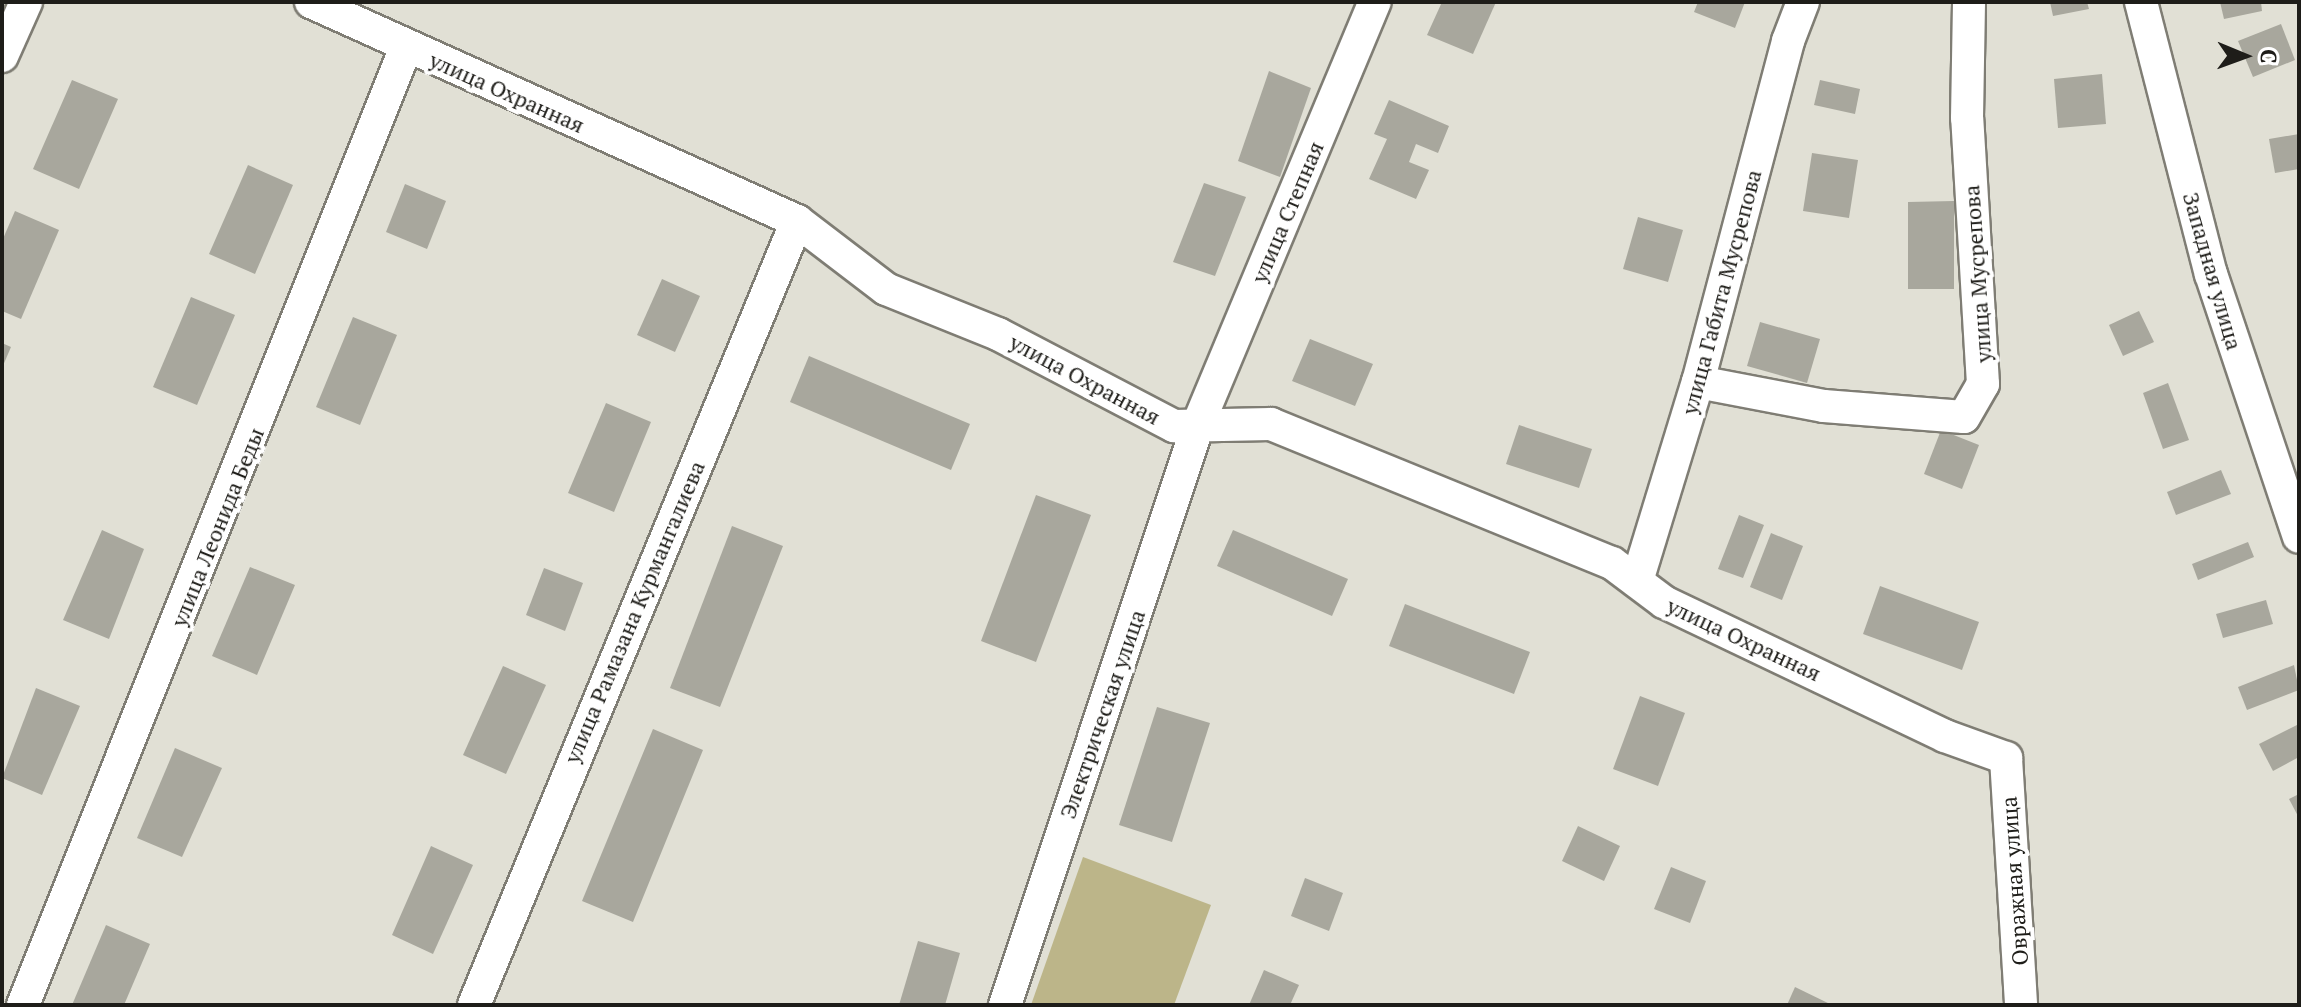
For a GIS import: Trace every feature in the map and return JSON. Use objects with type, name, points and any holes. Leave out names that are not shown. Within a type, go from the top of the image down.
[{"type":"street","points":[[2,56],[26,2]]},
{"type":"street","name":"улица Охранная","points":[[311,2],[797,221],[886,289],[998,334],[1174,426],[1199,422],[1271,424],[1612,563],[1664,602],[1945,736],[2006,758]]},
{"type":"street","name":"улица Степная","points":[[1199,422],[1375,2]]},
{"type":"street","name":"улица Габита Мусрепова","points":[[1637,581],[1698,382],[1788,41],[1803,2]]},
{"type":"street","name":"улица Мусрепова","points":[[1698,382],[1824,406],[1964,417],[1983,384],[1967,118],[1969,2]]},
{"type":"street","name":"Западная улица","points":[[2141,2],[2211,274],[2299,537]]},
{"type":"street","name":"улица Леонида Беды","points":[[23,1005],[406,47]]},
{"type":"street","name":"улица Рамазана Курмангалиева","points":[[474,1005],[797,221]]},
{"type":"street","name":"Электрическая улица","points":[[1005,1005],[1199,422]]},
{"type":"street","name":"Овражная улица","points":[[2006,758],[2021,1005]]},
{"type":"shaded area","points":[[1083,857],[1211,905],[1174,1005],[1031,1005]]},
{"type":"building","points":[[1442,2],[1496,2],[1473,54],[1427,35]]},
{"type":"building","points":[[1698,2],[1745,2],[1735,28],[1694,12]]},
{"type":"building","points":[[2050,2],[2087,2],[2089,9],[2053,16]]},
{"type":"building","points":[[2220,2],[2261,2],[2262,11],[2224,19]]},
{"type":"building","points":[[2281,24],[2295,60],[2253,77],[2238,41]]},
{"type":"building","points":[[1269,71],[1311,88],[1280,177],[1238,161]]},
{"type":"building","points":[[2102,74],[2106,124],[2058,128],[2054,79]]},
{"type":"building","points":[[72,80],[118,99],[79,189],[33,169]]},
{"type":"building","points":[[1820,80],[1860,89],[1855,114],[1814,105]]},
{"type":"building","points":[[1389,100],[1449,126],[1438,153],[1416,144],[1409,162],[1429,170],[1416,199],[1369,179],[1387,139],[1374,134]]},
{"type":"building","points":[[2299,134],[2299,169],[2275,173],[2269,139]]},
{"type":"building","points":[[1812,153],[1858,160],[1849,218],[1803,211]]},
{"type":"building","points":[[248,165],[293,185],[255,274],[209,254]]},
{"type":"building","points":[[1204,183],[1246,197],[1215,276],[1173,262]]},
{"type":"building","points":[[405,184],[446,201],[427,249],[386,232]]},
{"type":"building","points":[[1954,201],[1954,289],[1908,289],[1908,202]]},
{"type":"building","points":[[15,211],[59,230],[21,319],[2,311],[2,241]]},
{"type":"building","points":[[1638,217],[1683,230],[1668,282],[1623,269]]},
{"type":"building","points":[[662,279],[700,296],[675,352],[637,335]]},
{"type":"building","points":[[191,297],[235,315],[197,405],[153,387]]},
{"type":"building","points":[[2139,311],[2154,342],[2123,356],[2109,325]]},
{"type":"building","points":[[353,317],[397,335],[360,425],[316,407]]},
{"type":"building","points":[[1760,322],[1820,339],[1807,383],[1747,366]]},
{"type":"building","points":[[1310,339],[1373,364],[1355,406],[1292,381]]},
{"type":"building","points":[[2,343],[11,347],[2,368]]},
{"type":"building","points":[[809,356],[970,424],[951,470],[790,402]]},
{"type":"building","points":[[2168,383],[2189,440],[2163,449],[2143,393]]},
{"type":"building","points":[[606,403],[651,422],[614,512],[568,493]]},
{"type":"building","points":[[1519,425],[1592,449],[1579,488],[1506,464]]},
{"type":"building","points":[[1941,430],[1979,445],[1962,489],[1924,474]]},
{"type":"building","points":[[2221,470],[2231,494],[2176,515],[2167,492]]},
{"type":"building","points":[[1036,495],[1091,515],[1036,662],[981,641]]},
{"type":"building","points":[[1739,515],[1764,525],[1743,578],[1718,569]]},
{"type":"building","points":[[732,526],[783,546],[720,707],[670,688]]},
{"type":"building","points":[[102,530],[144,549],[109,639],[63,620]]},
{"type":"building","points":[[1233,530],[1348,579],[1332,616],[1217,566]]},
{"type":"building","points":[[1771,533],[1803,546],[1782,600],[1750,587]]},
{"type":"building","points":[[2248,542],[2254,557],[2198,580],[2192,564]]},
{"type":"building","points":[[250,567],[295,585],[257,675],[212,656]]},
{"type":"building","points":[[544,568],[583,583],[565,631],[526,615]]},
{"type":"building","points":[[1880,586],[1979,622],[1962,670],[1863,634]]},
{"type":"building","points":[[2266,600],[2273,624],[2223,638],[2216,614]]},
{"type":"building","points":[[1405,604],[1530,652],[1514,694],[1389,646]]},
{"type":"building","points":[[2294,665],[2299,690],[2247,710],[2238,687]]},
{"type":"building","points":[[503,666],[546,685],[506,774],[463,755]]},
{"type":"building","points":[[36,688],[80,706],[42,795],[2,778]]},
{"type":"building","points":[[1640,696],[1685,713],[1658,786],[1613,769]]},
{"type":"building","points":[[1157,707],[1210,723],[1172,842],[1119,825]]},
{"type":"building","points":[[2299,724],[2299,757],[2273,771],[2259,744]]},
{"type":"building","points":[[653,729],[703,750],[633,922],[582,901]]},
{"type":"building","points":[[175,748],[222,768],[182,857],[137,838]]},
{"type":"building","points":[[2299,794],[2299,818],[2289,799]]},
{"type":"building","points":[[1578,826],[1620,846],[1604,881],[1562,861]]},
{"type":"building","points":[[431,846],[473,865],[433,954],[392,935]]},
{"type":"building","points":[[1671,867],[1706,881],[1690,923],[1654,909]]},
{"type":"building","points":[[1305,878],[1343,893],[1329,931],[1291,916]]},
{"type":"building","points":[[106,925],[150,944],[124,1005],[72,1005]]},
{"type":"building","points":[[918,941],[960,953],[945,1005],[899,1005]]},
{"type":"building","points":[[1264,970],[1299,985],[1290,1005],[1249,1005]]},
{"type":"building","points":[[1795,987],[1832,1005],[1787,1005]]}]
